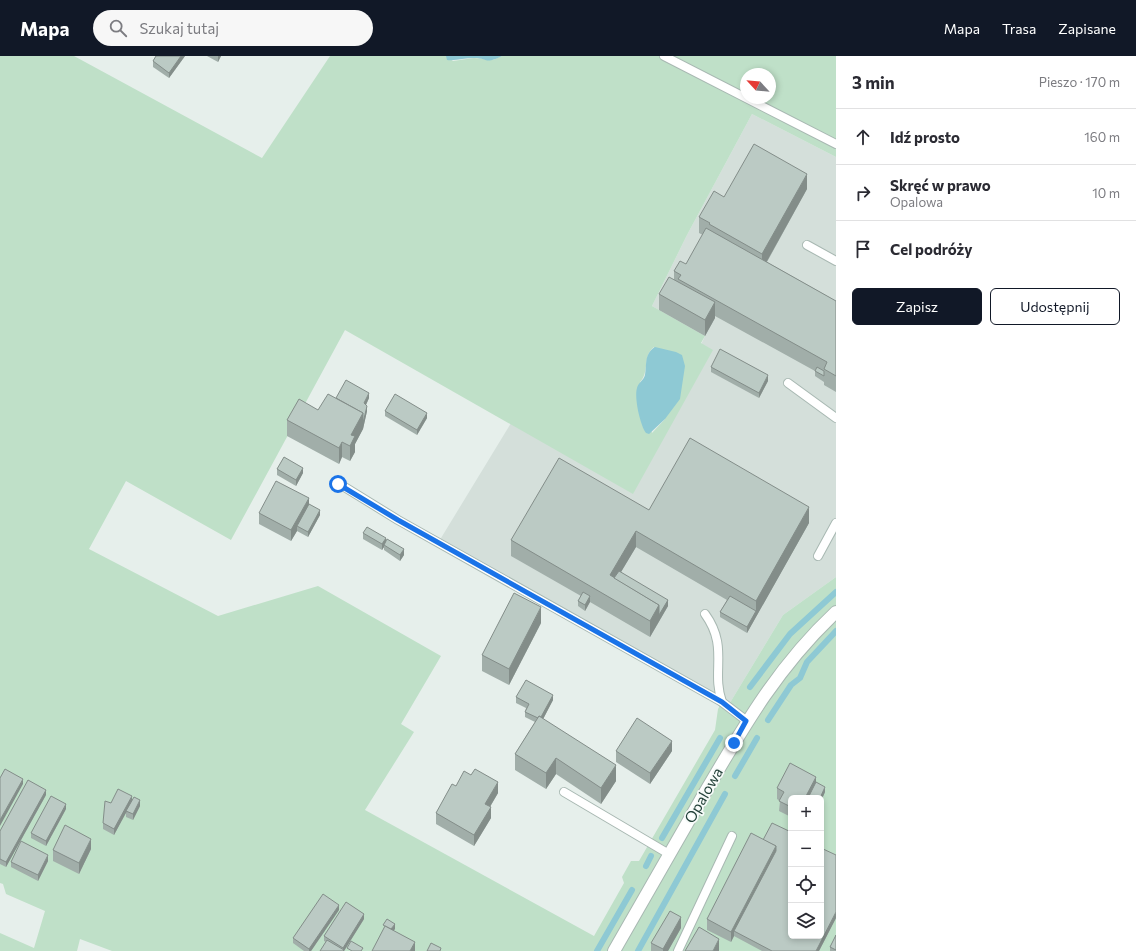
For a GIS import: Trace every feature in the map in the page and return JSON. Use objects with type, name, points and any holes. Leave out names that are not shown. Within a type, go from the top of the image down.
[{"type":"street","name":"Opalowa","points":[[614,951],[746,721],[788,661],[836,612]]},
{"type":"lane","points":[[664,56],[836,144]]},
{"type":"lane","points":[[807,245],[836,261]]},
{"type":"lane","points":[[788,383],[836,418]]},
{"type":"lane","points":[[338,484],[398,520],[722,702],[746,721]]},
{"type":"lane","points":[[818,556],[836,522]]},
{"type":"lane","points":[[705,614],[715,631],[718,644],[720,656],[719,694],[722,702]]},
{"type":"lane","points":[[564,792],[669,854]]},
{"type":"lane","points":[[678,951],[732,836]]},
{"type":"shaded area","points":[[752,114],[836,157],[836,577],[783,615],[728,706],[438,543],[511,423],[633,493],[705,336],[652,306],[687,235]]},
{"type":"green space","points":[[0,56],[74,56],[262,158],[330,56],[446,56],[453,61],[474,58],[493,60],[502,56],[836,56],[836,157],[752,114],[687,235],[652,306],[705,336],[701,343],[713,350],[633,494],[345,330],[231,540],[126,481],[89,549],[218,616],[318,586],[441,656],[401,724],[414,732],[365,810],[594,936],[624,883],[622,877],[631,861],[639,861],[715,730],[718,709],[722,702],[728,706],[783,615],[836,577],[836,951],[112,951],[80,939],[77,951],[0,951],[0,933],[34,948],[45,911],[6,894],[3,884],[0,883]],"holes":[[[654,347],[665,419],[652,433],[640,382],[645,374],[648,355]]]},
{"type":"water","points":[[446,56],[502,56],[489,61],[479,58],[447,60]]},
{"type":"water","points":[[655,347],[682,355],[685,366],[680,399],[665,419],[649,434],[646,433],[640,418],[636,392],[645,375],[649,353]]},
{"type":"building","points":[[156,56],[181,56],[169,73],[153,61]]},
{"type":"building","points":[[754,144],[807,174],[762,254],[699,217],[714,191],[724,197]]},
{"type":"building","points":[[706,228],[836,301],[836,376],[824,369],[827,362],[678,279],[681,275],[674,271],[680,261],[686,264]]},
{"type":"building","points":[[669,277],[715,302],[705,320],[659,294]]},
{"type":"building","points":[[720,349],[768,375],[759,393],[711,367]]},
{"type":"building","points":[[817,367],[824,371],[824,376],[815,371]]},
{"type":"building","points":[[346,380],[369,393],[364,403],[367,406],[363,423],[363,413],[336,398]]},
{"type":"building","points":[[328,394],[363,413],[351,435],[355,436],[350,446],[342,442],[339,448],[287,420],[299,399],[318,410]]},
{"type":"building","points":[[395,394],[427,413],[417,430],[385,411]]},
{"type":"building","points":[[690,438],[809,507],[756,601],[636,531],[610,575],[659,605],[650,621],[511,540],[559,458],[649,510]]},
{"type":"building","points":[[284,457],[303,468],[296,480],[277,469]]},
{"type":"building","points":[[276,481],[309,498],[291,530],[259,513]]},
{"type":"building","points":[[309,504],[320,510],[308,532],[297,526]]},
{"type":"building","points":[[367,527],[386,538],[382,544],[363,533]]},
{"type":"building","points":[[387,539],[404,549],[400,555],[384,545]]},
{"type":"building","points":[[619,571],[668,600],[659,615],[659,605],[614,578]]},
{"type":"building","points":[[583,592],[590,596],[585,605],[578,601]]},
{"type":"building","points":[[514,593],[541,607],[509,669],[482,655]]},
{"type":"building","points":[[730,596],[756,611],[747,627],[720,612]]},
{"type":"building","points":[[526,680],[553,695],[541,717],[539,716],[538,718],[525,712],[529,704],[516,697]]},
{"type":"building","points":[[539,716],[616,765],[601,788],[556,758],[546,773],[515,754]]},
{"type":"building","points":[[637,718],[672,741],[650,773],[616,751]]},
{"type":"building","points":[[790,763],[816,777],[807,795],[788,795],[788,806],[779,801],[784,792],[777,788]]},
{"type":"building","points":[[5,769],[23,779],[0,820],[0,778]]},
{"type":"building","points":[[475,769],[498,782],[485,804],[491,807],[474,835],[436,813],[452,784],[456,786],[464,771],[471,775]]},
{"type":"building","points":[[28,780],[46,790],[6,862],[0,859],[0,831]]},
{"type":"building","points":[[816,782],[825,787],[821,795],[810,795]]},
{"type":"building","points":[[118,789],[132,796],[114,829],[103,823],[105,801],[111,803]]},
{"type":"building","points":[[51,796],[66,804],[46,841],[31,833]]},
{"type":"building","points":[[134,797],[140,800],[133,814],[126,811]]},
{"type":"building","points":[[772,823],[788,831],[788,939],[822,939],[816,951],[772,951],[734,931],[776,851],[776,846],[763,840]]},
{"type":"building","points":[[65,825],[91,839],[79,863],[53,850]]},
{"type":"building","points":[[751,833],[776,846],[731,932],[707,919]]},
{"type":"building","points":[[21,841],[48,855],[38,875],[11,862]]},
{"type":"building","points":[[824,849],[836,855],[836,912],[824,935]]},
{"type":"building","points":[[323,894],[339,905],[309,949],[293,938]]},
{"type":"building","points":[[346,902],[364,914],[343,948],[324,936]]},
{"type":"building","points":[[670,911],[681,917],[663,949],[651,943]]},
{"type":"building","points":[[387,919],[395,924],[391,929],[383,925]]},
{"type":"building","points":[[385,926],[415,942],[410,951],[372,951]]},
{"type":"building","points":[[699,927],[719,939],[713,951],[685,951]]},
{"type":"building","points":[[836,935],[836,950],[830,947]]},
{"type":"building","points":[[327,940],[344,950],[320,951]]},
{"type":"building","points":[[351,941],[363,948],[361,951],[352,951],[347,948]]},
{"type":"building","points":[[431,943],[441,948],[440,951],[427,951]]},
{"type":"waterway","points":[[750,687],[790,634],[836,592]]},
{"type":"waterway","points":[[768,720],[791,685],[800,678],[807,662],[836,631]]},
{"type":"waterway","points":[[662,838],[720,738]]},
{"type":"waterway","points":[[735,776],[757,738]]},
{"type":"waterway","points":[[638,951],[725,794]]},
{"type":"waterway","points":[[646,866],[651,856]]},
{"type":"waterway","points":[[597,951],[632,890]]},
{"type":"route","points":[[338,484],[398,520],[722,702],[746,721],[734,743]]}]
